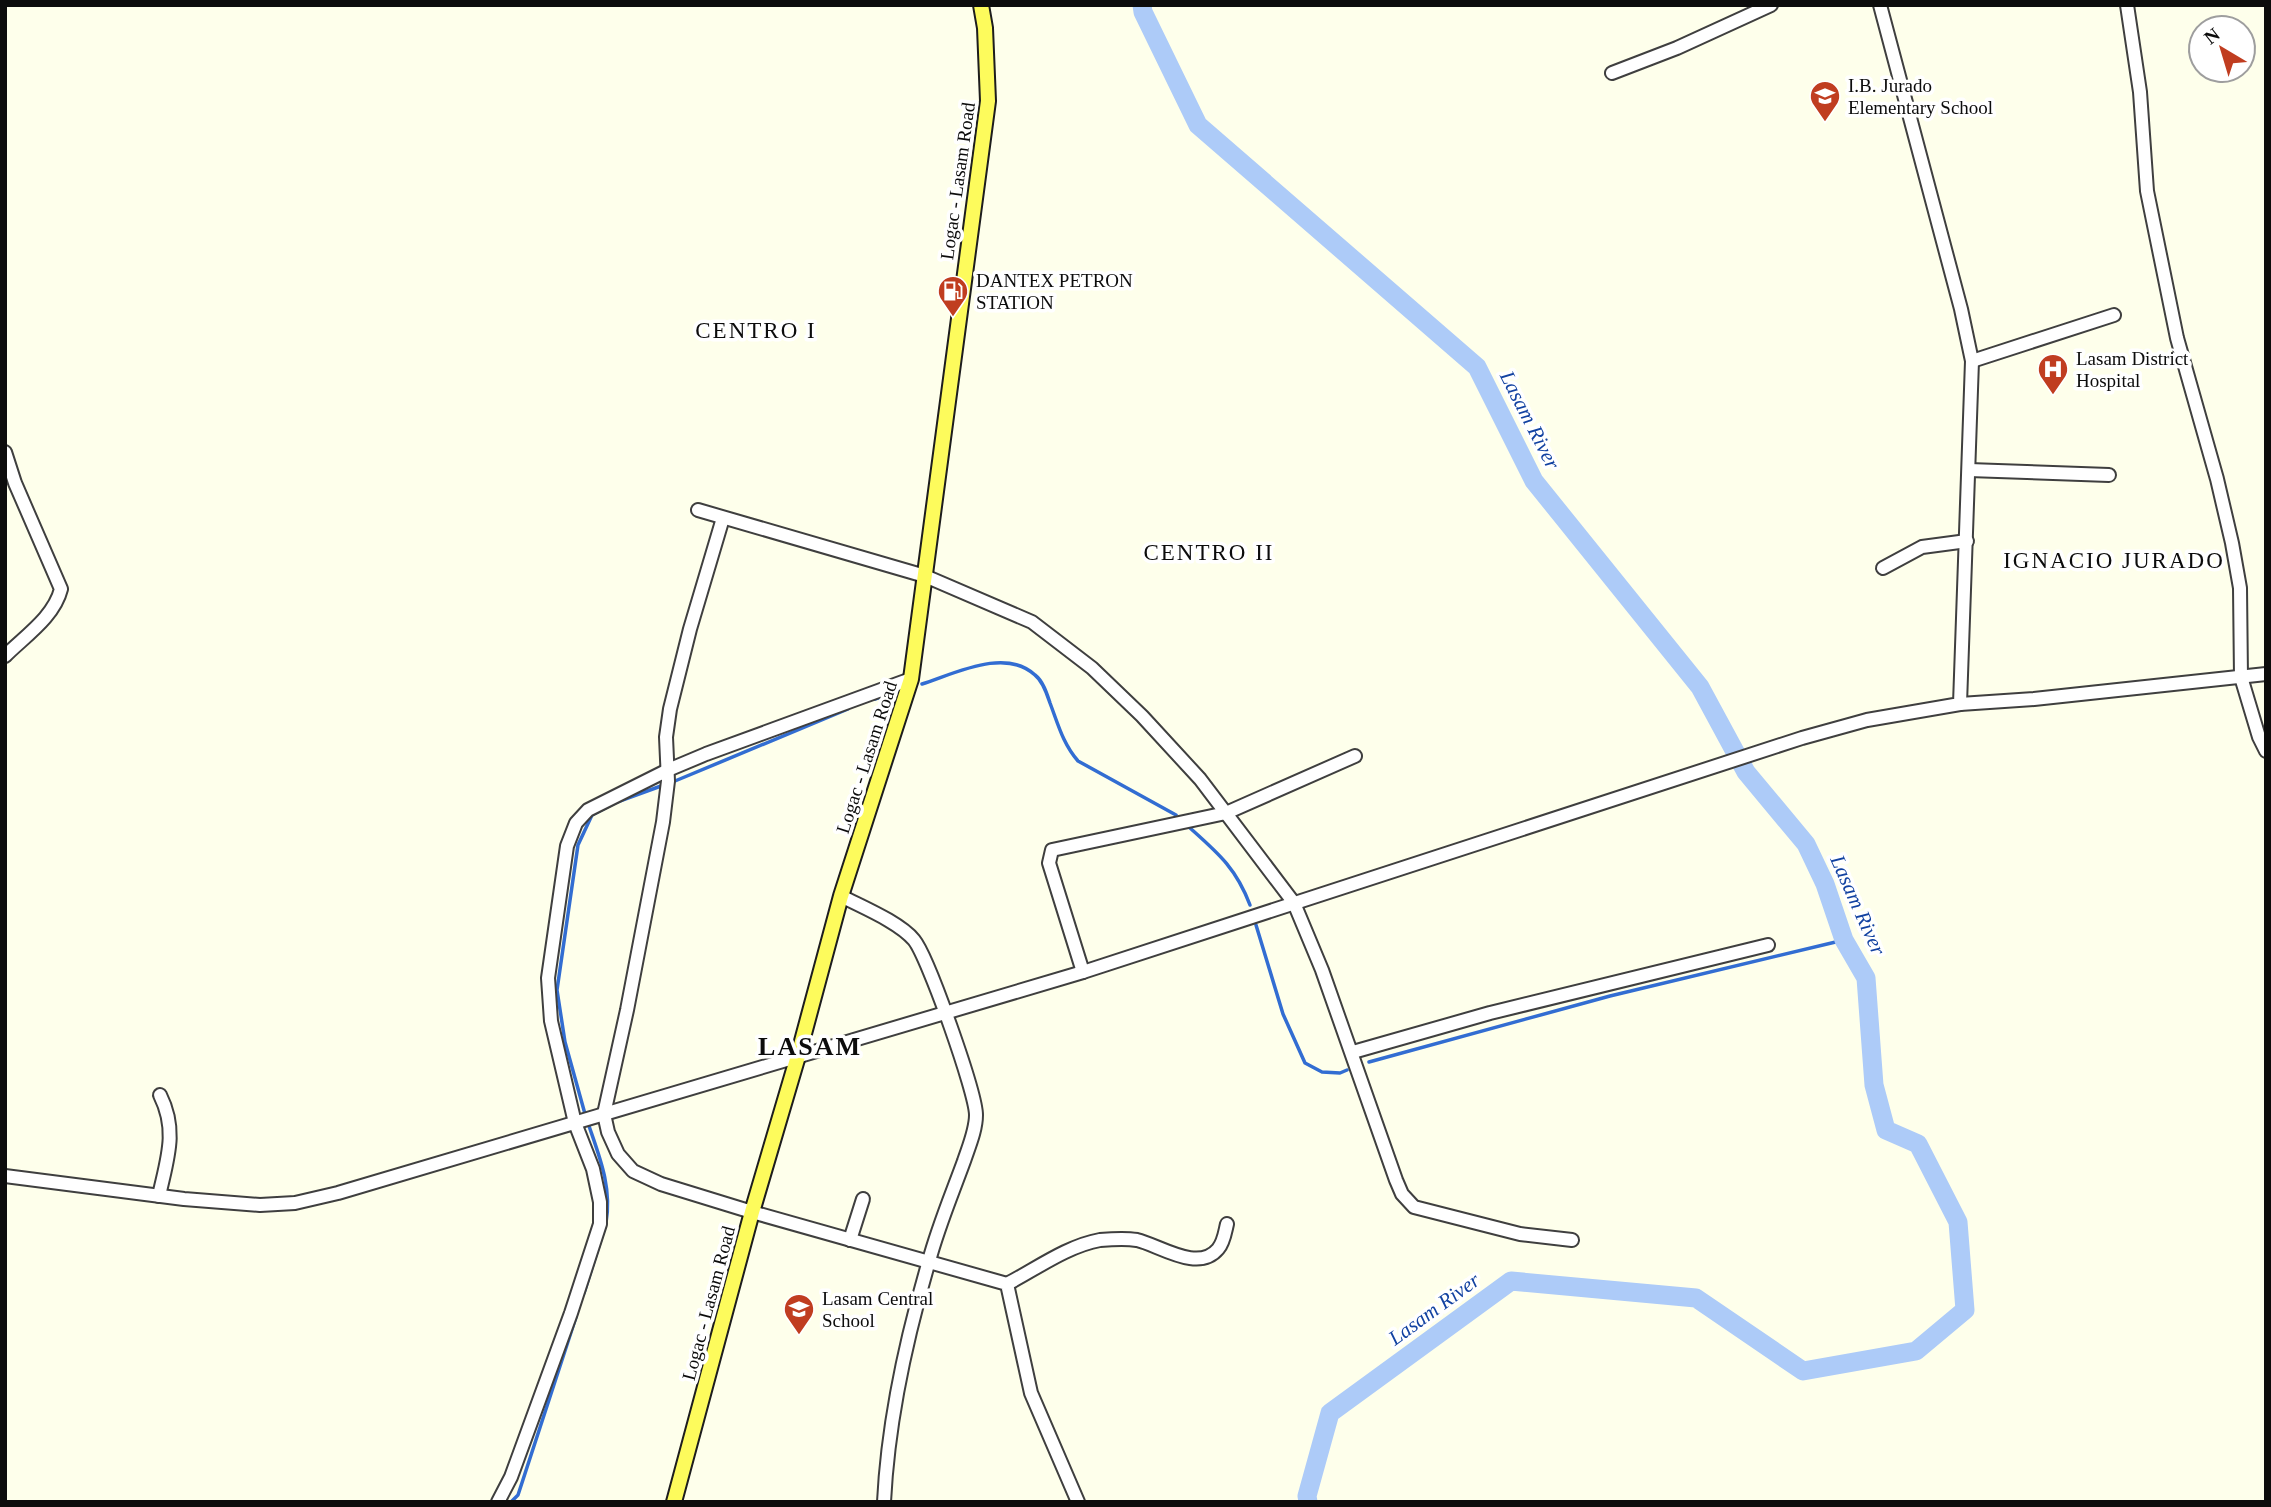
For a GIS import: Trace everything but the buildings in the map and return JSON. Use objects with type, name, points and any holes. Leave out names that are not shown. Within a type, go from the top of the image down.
[{"type":"main road","name":"Logac - Lasam Road","points":[[674,1502],[841,896],[911,679],[989,101],[981,5]]},
{"type":"street","points":[[1612,73],[1677,48],[1771,5]]},
{"type":"street","points":[[1880,5],[1961,309],[1972,361],[1960,704]]},
{"type":"street","points":[[2127,5],[2140,92],[2147,191],[2155,238],[2177,338],[2217,479],[2240,588],[2241,677],[2259,737],[2266,751]]},
{"type":"street","points":[[1972,361],[2114,315]]},
{"type":"street","points":[[5,452],[15,483],[61,589],[58,601],[48,615],[5,656]]},
{"type":"street","points":[[1969,470],[2109,475]]},
{"type":"street","points":[[698,510],[925,576],[1032,622],[1092,668],[1200,779],[1294,903],[1353,1052],[1396,1180],[1407,1201],[1414,1207],[1433,1213],[1520,1234],[1572,1240]]},
{"type":"street","points":[[723,518],[690,629],[670,709],[666,737],[668,770],[663,822],[604,1114],[608,1132],[618,1154],[634,1171],[661,1184],[1007,1284],[1083,1245],[1098,1241],[1138,1241],[1182,1257],[1205,1256],[1215,1252],[1220,1246],[1227,1224]]},
{"type":"street","points":[[1883,568],[1922,547],[1967,541]]},
{"type":"street","points":[[5,1176],[159,1196],[260,1205],[295,1203],[338,1193],[1083,972],[1670,779],[1867,720],[1960,704],[2034,699],[2266,674]]},
{"type":"street","points":[[498,1502],[511,1477],[571,1313],[600,1224],[600,1202],[593,1169],[575,1123],[551,1021],[548,978],[567,846],[576,823],[588,810],[668,770],[730,744],[911,679]]},
{"type":"street","points":[[1083,972],[1051,871],[1049,858],[1052,850],[1226,813],[1355,756]]},
{"type":"street","points":[[841,896],[902,929],[914,939],[924,956],[972,1093],[976,1113],[967,1153],[929,1261],[910,1332],[888,1452],[884,1502]]},
{"type":"street","points":[[1353,1052],[1490,1013],[1768,944]]},
{"type":"street","points":[[159,1196],[171,1132],[167,1110],[160,1095]]},
{"type":"street","points":[[850,1240],[863,1199]]},
{"type":"street","points":[[1007,1284],[1031,1393],[1078,1502]]},
{"type":"waterway","name":"Lasam River","points":[[1142,5],[1198,125],[1477,367],[1534,481],[1700,687],[1746,772],[1806,844],[1825,884],[1844,940],[1866,978],[1874,1085],[1886,1130],[1918,1144],[1958,1222],[1965,1310],[1916,1351],[1803,1371],[1696,1298],[1511,1281],[1330,1413],[1307,1496],[1308,1502]]},
{"type":"waterway","points":[[922,684],[979,665],[1009,663],[1023,667],[1042,684],[1065,741],[1078,761],[1176,815]]},
{"type":"waterway","points":[[875,699],[900,690]]},
{"type":"waterway","points":[[675,781],[848,709]]},
{"type":"waterway","points":[[585,1114],[565,1042],[557,990],[578,845],[592,815],[617,802],[661,786]]},
{"type":"waterway","points":[[1190,828],[1232,871],[1250,905]]},
{"type":"waterway","points":[[1256,925],[1283,1014],[1305,1063],[1322,1072],[1340,1073],[1347,1070]]},
{"type":"waterway","points":[[1369,1062],[1610,996],[1844,940]]},
{"type":"waterway","points":[[589,1126],[606,1185],[606,1223]]},
{"type":"waterway","points":[[584,1293],[604,1230]]},
{"type":"waterway","points":[[511,1502],[518,1495],[576,1317]]},
{"type":"place","name":"I.B. Jurado Elementary School","points":[[1825,123]]},
{"type":"place","name":"DANTEX PETRON STATION","points":[[953,318]]},
{"type":"place","name":"Lasam District Hospital","points":[[2053,396]]},
{"type":"place","name":"Lasam Central School","points":[[799,1336]]},
{"type":"district","name":"CENTRO I","points":[[756,330]]},
{"type":"district","name":"CENTRO II","points":[[1209,552]]},
{"type":"district","name":"IGNACIO JURADO","points":[[2114,560]]},
{"type":"district","name":"LASAM","points":[[810,1046]]}]
